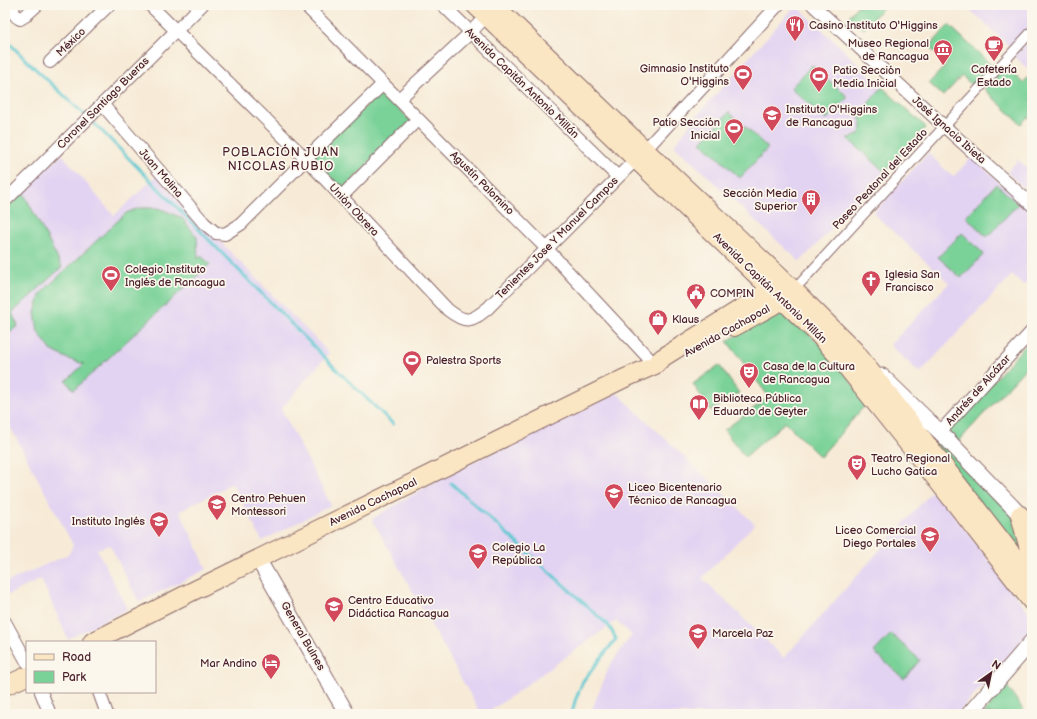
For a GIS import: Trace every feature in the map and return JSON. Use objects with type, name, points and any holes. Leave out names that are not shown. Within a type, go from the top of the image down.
[{"type":"main road","name":"Avenida Capitán Antonio Millán","points":[[489,8],[641,155],[786,290],[854,350],[1032,580]]},
{"type":"main road","name":"Avenida Capitán Antonio Millán","points":[[786,290],[819,335],[837,355],[937,480],[1032,602]]},
{"type":"main road","name":"Avenida Cachapoal","points":[[94,641],[623,379],[655,365],[665,366],[786,290]]},
{"type":"main road","points":[[1026,521],[1032,561]]},
{"type":"main road","points":[[5,686],[26,676]]},
{"type":"street","points":[[14,5],[13,12],[16,17],[20,19],[37,5]]},
{"type":"street","name":"México","points":[[50,62],[109,5]]},
{"type":"street","name":"Unión Obrera","points":[[150,5],[306,159],[448,310],[462,320],[477,316]]},
{"type":"street","name":"Coronel Santiago Bueras","points":[[5,201],[202,5]]},
{"type":"street","name":"Agustín Palomino","points":[[305,5],[546,248],[655,365]]},
{"type":"street","name":"Avenida Capitán Antonio Millán","points":[[443,5],[618,177]]},
{"type":"street","name":"Tenientes Jose Y Manuel Campos","points":[[477,316],[488,308],[546,248],[641,155],[778,5]]},
{"type":"street","name":"José Ignacio Ibieta","points":[[813,5],[945,127],[1032,204]]},
{"type":"street","points":[[399,99],[470,33],[489,8]]},
{"type":"street","name":"Paseo Peatonal del Estado","points":[[786,290],[945,127],[1032,32]]},
{"type":"street","points":[[306,159],[383,84]]},
{"type":"street","name":"Juan Molina","points":[[102,104],[204,223],[216,233],[226,234],[241,224],[306,159]]},
{"type":"street","points":[[342,196],[418,119]]},
{"type":"street","name":"Andrés de Alcázar","points":[[940,432],[1032,331]]},
{"type":"street","name":"Avenida Capitán Antonio Millán","points":[[854,350],[940,432],[1026,521]]},
{"type":"street","name":"General Bulnes","points":[[258,559],[347,714]]},
{"type":"street","points":[[5,622],[26,660]]},
{"type":"street","points":[[969,714],[1032,641]]},
{"type":"street","points":[[41,693],[50,714]]},
{"type":"street","points":[[99,693],[107,714]]},
{"type":"shaded area","name":"Instituto O'Higgins de Rancagua","points":[[796,5],[882,87],[858,116],[862,124],[862,129],[859,134],[853,138],[848,138],[885,172],[800,262],[674,145],[692,121]]},
{"type":"shaded area","points":[[965,5],[1032,5],[1032,25],[1011,48]]},
{"type":"shaded area","points":[[1032,37],[1032,73],[1014,56]]},
{"type":"shaded area","points":[[928,153],[953,177],[972,157],[1032,212],[1032,258],[1025,266],[1032,273],[1032,277],[1024,285],[1012,275],[920,373],[890,345],[949,283],[873,213]]},
{"type":"shaded area","name":"Colegio Instituto Inglés de Rancagua","points":[[62,154],[114,216],[156,176],[329,353],[281,409],[331,505],[262,541],[232,483],[180,511],[207,569],[139,602],[110,545],[97,549],[127,609],[68,639],[41,579],[6,596],[5,594],[5,583],[69,554],[73,545],[5,417],[5,335],[18,326],[12,313],[62,267],[23,192]]},
{"type":"shaded area","points":[[1018,160],[1026,167],[1032,160],[1032,188],[1028,192],[1007,172]]},
{"type":"shaded area","points":[[617,393],[755,524],[702,578],[784,658],[934,489],[1032,617],[1032,629],[957,714],[590,714],[610,665],[632,635],[616,621],[486,714],[481,714],[372,519],[450,473]]},
{"type":"green space","points":[[858,5],[885,5],[864,29],[849,16]]},
{"type":"green space","points":[[949,25],[992,66],[973,86],[962,76],[943,96],[929,83],[947,64],[929,47]]},
{"type":"green space","name":"Patio Sección Media Inicial","points":[[812,65],[848,97],[826,120],[791,88]]},
{"type":"green space","points":[[1005,66],[1023,83],[1032,73],[1032,120],[1028,117],[1021,124],[984,89]]},
{"type":"green space","points":[[882,87],[926,127],[885,172],[847,138],[852,138],[859,134],[862,124],[858,116]]},
{"type":"green space","points":[[382,91],[411,121],[342,190],[312,156]]},
{"type":"green space","name":"Patio Sección Inicial","points":[[729,112],[768,148],[740,178],[701,142]]},
{"type":"green space","points":[[996,184],[1018,204],[987,237],[966,217]]},
{"type":"green space","points":[[23,192],[62,267],[12,313],[18,326],[5,335],[5,210]]},
{"type":"green space","points":[[139,208],[159,208],[182,218],[197,237],[198,259],[201,256],[210,264],[74,390],[66,381],[84,364],[68,359],[51,350],[38,332],[35,313],[41,293],[126,213]]},
{"type":"green space","points":[[962,233],[984,254],[961,278],[938,257]]},
{"type":"green space","points":[[784,309],[832,356],[867,403],[820,457],[785,422],[745,457],[724,430],[769,397],[727,341]]},
{"type":"green space","points":[[1032,338],[1032,361],[958,442],[948,431]]},
{"type":"green space","points":[[719,365],[739,393],[711,411],[693,384]]},
{"type":"green space","points":[[903,404],[1012,514],[1026,563]]},
{"type":"green space","points":[[891,634],[920,660],[904,679],[874,652]]},
{"type":"green space","points":[[1007,686],[1026,714],[983,714]]},
{"type":"waterway","points":[[5,39],[86,116]]},
{"type":"waterway","points":[[90,119],[334,367],[393,424]]},
{"type":"waterway","points":[[451,483],[609,626],[616,639],[583,681],[575,701],[572,714]]},
{"type":"place","name":"Casino Instituto O'Higgins","points":[[795,42]]},
{"type":"place","name":"Cafetería Estado","points":[[994,62]]},
{"type":"place","name":"Museo Regional de Rancagua","points":[[943,66]]},
{"type":"place","name":"Gimnasio Instituto O'Higgins","points":[[743,91]]},
{"type":"place","name":"Patio Sección Media Inicial","points":[[819,93]]},
{"type":"place","name":"Instituto O'Higgins de Rancagua","points":[[772,132]]},
{"type":"place","name":"Patio Sección Inicial","points":[[734,145]]},
{"type":"place","name":"Sección Media Superior","points":[[811,216]]},
{"type":"place","name":"Colegio Instituto Inglés de Rancagua","points":[[111,292]]},
{"type":"place","name":"Iglesia San Francisco","points":[[871,297]]},
{"type":"place","name":"COMPIN","points":[[696,310]]},
{"type":"place","name":"Klaus","points":[[658,336]]},
{"type":"place","name":"Palestra Sports","points":[[412,377]]},
{"type":"place","name":"Casa de la Cultura de Rancagua","points":[[749,389]]},
{"type":"place","name":"Biblioteca Pública Eduardo de Geyter","points":[[699,421]]},
{"type":"place","name":"Teatro Regional Lucho Gatica","points":[[857,481]]},
{"type":"place","name":"Liceo Bicentenario Técnico de Rancagua","points":[[614,510]]},
{"type":"place","name":"Centro Pehuen Montessori","points":[[217,521]]},
{"type":"place","name":"Instituto Inglés","points":[[159,538]]},
{"type":"place","name":"Liceo Comercial Diego Portales","points":[[930,553]]},
{"type":"place","name":"Colegio La República","points":[[478,570]]},
{"type":"place","name":"Centro Educativo Didáctica Rancagua","points":[[334,623]]},
{"type":"place","name":"Marcela Paz","points":[[698,650]]},
{"type":"place","name":"Mar Andino","points":[[271,680]]},
{"type":"district","name":"POBLACIÓN JUAN NICOLAS RUBIO","points":[[281,159]]}]
